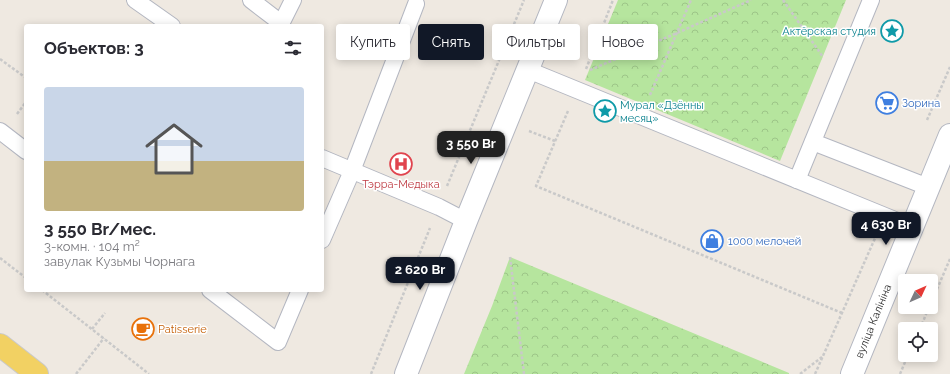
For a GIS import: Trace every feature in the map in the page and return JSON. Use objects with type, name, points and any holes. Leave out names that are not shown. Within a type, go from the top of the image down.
[{"type":"main road","points":[[0,345],[37,374]]},
{"type":"street","points":[[406,374],[466,221],[556,0]]},
{"type":"street","name":"вуліца Калініна","points":[[855,373],[950,135]]},
{"type":"lane","points":[[135,0],[169,24]]},
{"type":"lane","points":[[252,0],[280,24],[293,0]]},
{"type":"lane","points":[[797,180],[871,0]]},
{"type":"lane","points":[[324,230],[352,171],[416,4]]},
{"type":"lane","points":[[528,70],[912,227]]},
{"type":"lane","points":[[0,131],[24,149]]},
{"type":"lane","points":[[813,142],[928,187]]},
{"type":"lane","points":[[324,159],[439,207],[466,221]]},
{"type":"lane","points":[[213,292],[278,342],[299,292]]},
{"type":"path","points":[[613,0],[585,72],[751,0]]},
{"type":"path","points":[[640,116],[691,0]]},
{"type":"path","points":[[783,0],[839,79]]},
{"type":"path","points":[[0,59],[24,77]]},
{"type":"path","points":[[577,90],[536,186],[842,313]]},
{"type":"path","points":[[510,257],[524,374]]},
{"type":"path","points":[[0,258],[24,276]]},
{"type":"path","points":[[938,287],[950,259]]},
{"type":"path","points":[[45,292],[149,374]]},
{"type":"path","points":[[92,329],[105,313]]},
{"type":"path","points":[[76,374],[104,338]]},
{"type":"path","points":[[800,374],[822,357]]},
{"type":"path","points":[[900,374],[905,362]]},
{"type":"green space","points":[[618,0],[846,0],[780,161],[585,80],[593,60],[658,60],[658,24],[608,24]]},
{"type":"green space","points":[[510,257],[789,373],[789,374],[464,374]]},
{"type":"place","name":"Актёрская студия","points":[[892,31]]},
{"type":"place","name":"Зорина","points":[[887,103]]},
{"type":"place","name":"Мурал «Дзённы месяц»","points":[[605,111]]},
{"type":"place","name":"Тэрра-Медыка","points":[[401,164]]},
{"type":"place","name":"1000 мелочей","points":[[712,241]]},
{"type":"place","name":"Patisserie","points":[[143,329]]}]
